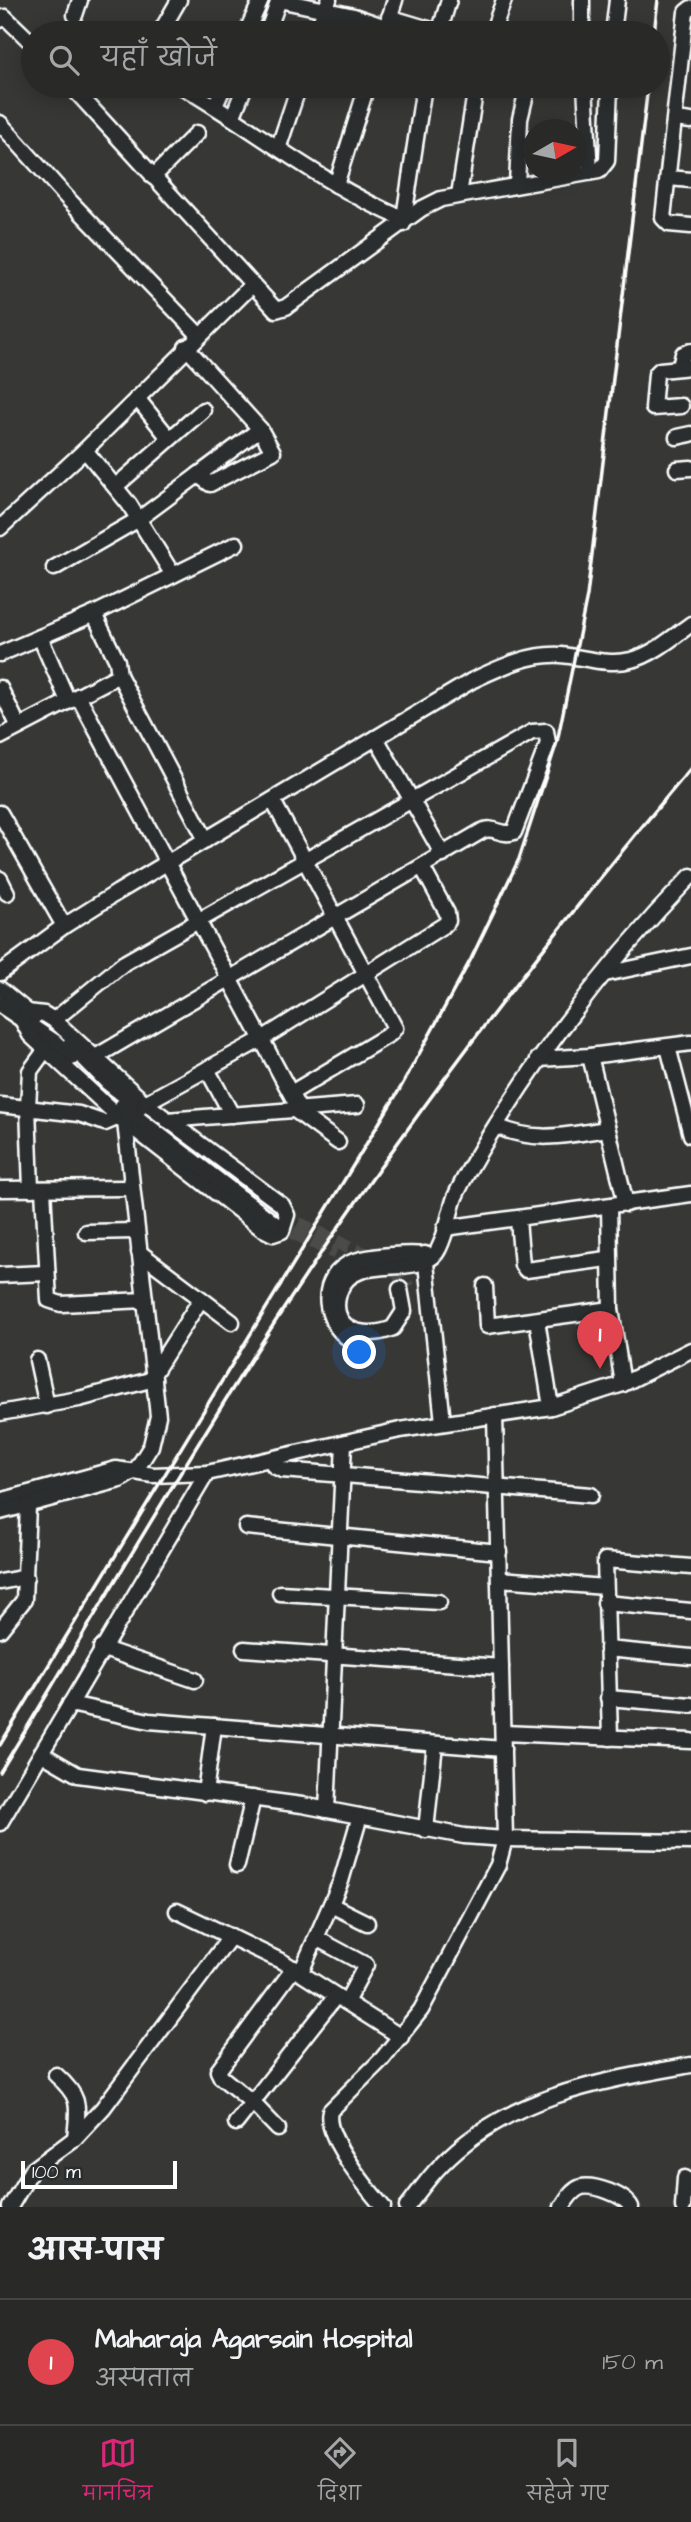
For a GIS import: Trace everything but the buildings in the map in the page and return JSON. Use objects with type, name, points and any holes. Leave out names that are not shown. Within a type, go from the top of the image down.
[{"type":"street","points":[[75,15],[80,0]]},
{"type":"street","points":[[167,21],[179,0]]},
{"type":"street","points":[[251,21],[261,0]]},
{"type":"street","points":[[271,21],[279,0],[326,5],[372,21]]},
{"type":"street","points":[[389,21],[395,0]]},
{"type":"street","points":[[443,21],[449,0]]},
{"type":"street","points":[[496,21],[504,0]]},
{"type":"street","points":[[582,0],[582,21]]},
{"type":"street","points":[[614,21],[617,0]]},
{"type":"street","points":[[691,8],[686,12],[686,64],[675,120],[665,223],[691,226]]},
{"type":"street","points":[[0,20],[5,17],[11,20],[21,31]]},
{"type":"street","points":[[82,98],[271,308],[281,310],[403,221],[431,204],[459,195],[599,171],[607,160],[610,98]]},
{"type":"street","points":[[201,98],[362,202],[403,221]]},
{"type":"street","points":[[215,106],[219,98]]},
{"type":"street","points":[[233,116],[240,98]]},
{"type":"street","points":[[279,146],[295,98]]},
{"type":"street","points":[[336,185],[364,98]]},
{"type":"street","points":[[403,221],[422,98]]},
{"type":"street","points":[[459,195],[474,98]]},
{"type":"street","points":[[517,185],[520,119],[525,98]]},
{"type":"street","points":[[586,98],[590,172]]},
{"type":"street","points":[[675,120],[691,121]]},
{"type":"street","points":[[0,123],[199,335]]},
{"type":"street","points":[[153,177],[197,133]]},
{"type":"street","points":[[669,178],[691,180]]},
{"type":"street","points":[[0,528],[85,450],[186,347],[251,286]]},
{"type":"street","points":[[186,347],[260,429],[272,448],[271,455],[210,484],[198,475]]},
{"type":"street","points":[[681,406],[655,410],[653,405],[658,371],[686,367],[683,354],[691,352]]},
{"type":"street","points":[[137,398],[169,438]]},
{"type":"street","points":[[116,486],[203,410]]},
{"type":"street","points":[[54,568],[139,519],[260,429]]},
{"type":"street","points":[[85,450],[116,486],[173,575]]},
{"type":"street","points":[[0,654],[94,614],[236,544]]},
{"type":"street","points":[[94,614],[117,661],[119,675],[206,840]]},
{"type":"street","points":[[0,973],[64,926],[376,738],[498,668],[540,656],[560,655],[610,662],[633,660],[691,624]]},
{"type":"street","points":[[40,637],[168,863],[291,1093],[298,1111],[338,1142]]},
{"type":"street","points":[[0,737],[119,675]]},
{"type":"street","points":[[0,688],[19,727]]},
{"type":"street","points":[[54,1020],[124,963],[532,732],[546,731],[549,736],[518,829],[506,834],[486,829],[97,1056]]},
{"type":"street","points":[[376,738],[443,855]]},
{"type":"street","points":[[273,801],[394,1024],[394,1031],[291,1093]]},
{"type":"street","points":[[0,813],[64,926]]},
{"type":"street","points":[[145,1103],[262,1039],[448,921],[447,913],[422,867]]},
{"type":"street","points":[[404,1289],[411,1312],[406,1327],[387,1342],[359,1343],[347,1338],[330,1318],[327,1295],[332,1281],[346,1264],[365,1259],[428,1257],[438,1251],[455,1198],[538,1059],[605,974],[691,876]]},
{"type":"street","points":[[0,879],[7,893]]},
{"type":"street","points":[[605,974],[691,957]]},
{"type":"street","points":[[0,989],[24,1016],[135,1116],[277,1219]]},
{"type":"street","points":[[0,1005],[24,1016],[44,1014],[54,1020],[97,1056],[145,1103],[282,1205],[288,1215],[282,1231],[273,1234],[261,1228],[122,1120],[30,1035],[24,1016]]},
{"type":"street","points":[[538,1059],[590,1056],[691,1043]]},
{"type":"street","points":[[668,1047],[690,1128]]},
{"type":"street","points":[[46,1049],[32,1066],[28,1107],[46,1295],[52,1303],[145,1300]]},
{"type":"street","points":[[590,1056],[626,1204]]},
{"type":"street","points":[[207,1069],[232,1115]]},
{"type":"street","points":[[0,1105],[79,1114],[105,1123],[122,1120]]},
{"type":"street","points":[[167,1120],[357,1105]]},
{"type":"street","points":[[0,1512],[120,1480],[136,1470],[157,1432],[154,1376],[122,1120]]},
{"type":"street","points":[[496,1126],[518,1136],[541,1139],[607,1129]]},
{"type":"street","points":[[0,1189],[130,1188]]},
{"type":"street","points":[[445,1228],[691,1194]]},
{"type":"street","points":[[609,1206],[607,1259],[611,1310],[623,1384]]},
{"type":"street","points":[[518,1220],[522,1265],[526,1270],[607,1259]]},
{"type":"street","points":[[86,1231],[136,1231]]},
{"type":"street","points":[[139,1252],[232,1322]]},
{"type":"street","points":[[428,1257],[443,1422]]},
{"type":"street","points":[[0,1275],[46,1273]]},
{"type":"street","points":[[485,1286],[486,1326],[611,1310]]},
{"type":"street","points":[[0,1412],[47,1406],[154,1376],[201,1299]]},
{"type":"street","points":[[537,1320],[551,1407]]},
{"type":"street","points":[[0,1501],[116,1469],[136,1470],[153,1475],[206,1473],[272,1461],[443,1422],[551,1407],[623,1384],[691,1350]]},
{"type":"street","points":[[37,1360],[47,1406]]},
{"type":"street","points":[[383,2207],[355,2172],[328,2116],[332,2108],[401,2037],[421,2010],[498,1865],[505,1839],[495,1415]]},
{"type":"street","points":[[327,1810],[344,1443]]},
{"type":"street","points":[[272,1461],[274,1466],[282,1470],[592,1495]]},
{"type":"street","points":[[0,1823],[206,1473]]},
{"type":"street","points":[[0,1630],[24,1600],[28,1506]]},
{"type":"street","points":[[246,1527],[499,1552]]},
{"type":"street","points":[[610,1738],[606,1558],[691,1567]]},
{"type":"street","points":[[0,1582],[26,1577]]},
{"type":"street","points":[[499,1579],[605,1587]]},
{"type":"street","points":[[279,1593],[439,1602]]},
{"type":"street","points":[[605,1603],[691,1611]]},
{"type":"street","points":[[102,1648],[195,1680]]},
{"type":"street","points":[[244,1649],[501,1667]]},
{"type":"street","points":[[607,1649],[691,1657]]},
{"type":"street","points":[[608,1698],[691,1705]]},
{"type":"street","points":[[70,1704],[149,1721],[503,1749]]},
{"type":"street","points":[[205,1793],[214,1726]]},
{"type":"street","points":[[503,1733],[691,1741]]},
{"type":"street","points":[[426,1830],[435,1744]]},
{"type":"street","points":[[42,1754],[78,1775],[253,1798],[426,1830],[505,1839],[691,1842]]},
{"type":"street","points":[[237,1865],[253,1798]]},
{"type":"street","points":[[278,2129],[252,2102],[220,2077],[218,2071],[297,1970],[316,1938],[331,1906],[360,1816]]},
{"type":"street","points":[[331,1906],[367,1923]]},
{"type":"street","points":[[177,1911],[297,1970],[401,2037]]},
{"type":"street","points":[[10,2207],[31,2171],[75,2138],[103,2108],[231,1936]]},
{"type":"street","points":[[236,2123],[341,1999],[366,1965],[316,1938]]},
{"type":"street","points":[[407,2207],[456,2151],[490,2124],[515,2111],[565,2092],[619,2078],[691,2065]]},
{"type":"street","points":[[57,2075],[71,2088],[77,2100],[75,2138]]},
{"type":"street","points":[[683,2207],[685,2178]]},
{"type":"street","points":[[562,2207],[574,2191],[588,2187],[626,2200],[631,2207]]},
{"type":"tunnel","points":[[279,1215],[384,1263],[398,1273],[409,1288]]},
{"type":"tunnel","points":[[274,1223],[336,1253]]},
{"type":"railway","points":[[655,21],[658,0]]},
{"type":"railway","points":[[0,1745],[401,1087],[471,959],[519,859],[557,742],[587,596],[647,98]]},
{"type":"railway","points":[[0,1772],[222,1405],[356,1201],[519,980],[691,768]]},
{"type":"place","name":"Maharaja Agarsain Hospital","points":[[600,1369]]}]
